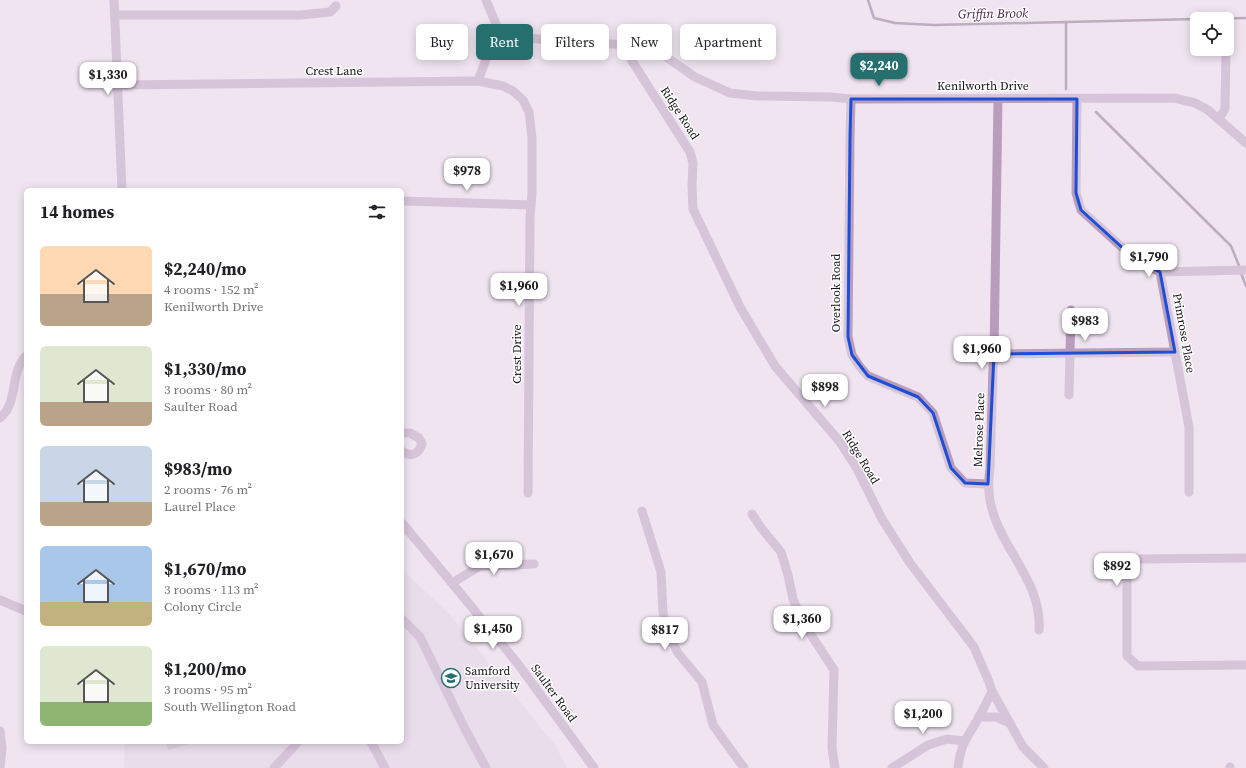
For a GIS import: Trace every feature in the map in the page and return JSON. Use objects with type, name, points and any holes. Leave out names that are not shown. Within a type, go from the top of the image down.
[{"type":"street","points":[[114,0],[122,188]]},
{"type":"street","points":[[486,0],[496,24]]},
{"type":"street","points":[[115,15],[300,15],[330,12],[336,6]]},
{"type":"street","name":"Kenilworth Drive","points":[[533,39],[617,45]]},
{"type":"street","points":[[1219,119],[1225,109],[1226,56]]},
{"type":"street","points":[[478,81],[486,60]]},
{"type":"street","name":"Ridge Road","points":[[632,60],[690,152],[693,164],[693,209],[740,307],[775,366],[840,442],[856,467],[882,519],[910,563],[974,648],[992,692],[1023,747],[1044,768]]},
{"type":"street","name":"Kenilworth Drive","points":[[669,60],[695,77],[730,93],[757,96],[851,98],[1174,98],[1195,103],[1208,110],[1246,143]]},
{"type":"street","name":"Crest Lane","points":[[118,85],[478,81],[503,86],[513,91],[523,100],[529,112],[530,120]]},
{"type":"street","name":"Overlook Road","points":[[851,98],[848,337],[852,355],[868,376],[918,397],[933,413],[951,468],[965,483],[988,484]]},
{"type":"street","name":"Melrose Place","points":[[998,98],[994,354],[990,470],[988,484],[992,509],[1001,532],[1032,587],[1040,618],[1039,630]]},
{"type":"street","points":[[1077,99],[1076,193],[1082,210],[1136,261],[1160,272],[1246,270]]},
{"type":"street","name":"Crest Drive","points":[[528,492],[532,138],[530,120]]},
{"type":"street","points":[[404,201],[531,205]]},
{"type":"street","name":"Primrose Place","points":[[1160,272],[1189,427],[1189,492]]},
{"type":"street","points":[[1069,395],[1071,310]]},
{"type":"street","points":[[994,354],[1175,352]]},
{"type":"street","points":[[0,418],[6,414],[17,371],[21,361],[24,358]]},
{"type":"street","points":[[404,432],[410,433],[419,438],[422,444],[419,450],[414,454],[408,455],[404,452]]},
{"type":"street","points":[[642,511],[661,572],[663,612],[667,631],[678,653],[702,682],[713,725],[744,768]]},
{"type":"street","points":[[752,514],[781,552],[793,599],[804,624],[834,670],[832,748],[835,768]]},
{"type":"street","name":"Saulter Road","points":[[404,525],[518,664],[594,768]]},
{"type":"street","points":[[1246,558],[1136,559],[1127,573],[1127,656],[1138,666],[1246,665]]},
{"type":"street","points":[[452,583],[480,566],[534,564]]},
{"type":"street","points":[[0,600],[24,610]]},
{"type":"street","points":[[404,621],[420,637],[486,768]]},
{"type":"street","points":[[958,768],[959,757],[964,741],[992,692]]},
{"type":"street","points":[[979,717],[996,717],[1010,723]]},
{"type":"street","points":[[0,731],[2,748],[0,768]]},
{"type":"street","points":[[892,768],[928,744],[947,739],[964,741]]},
{"type":"street","points":[[274,768],[296,744]]},
{"type":"street","points":[[372,744],[385,768]]},
{"type":"highlighted area","points":[[851,99],[1077,99],[1076,193],[1081,210],[1137,261],[1160,272],[1175,352],[994,354],[988,484],[965,483],[951,468],[933,413],[918,397],[868,376],[852,355],[848,337]]},
{"type":"shaded area","name":"Samford University","points":[[404,571],[449,614],[555,745],[567,768],[124,768],[125,744],[404,744]]},
{"type":"shaded area","points":[[166,744],[189,744],[168,750]]},
{"type":"waterway","name":"Griffin Brook","points":[[868,0],[874,18],[895,23],[934,25],[1066,22],[1066,89]]},
{"type":"waterway","points":[[1234,18],[1246,18]]},
{"type":"waterway","points":[[1066,22],[1190,19]]},
{"type":"waterway","name":"Griffin Brook","points":[[1096,112],[1231,246],[1240,268]]},
{"type":"waterway","name":"Griffin Brook","points":[[1241,273],[1246,286]]},
{"type":"place","name":"Samford University","points":[[451,678]]}]
